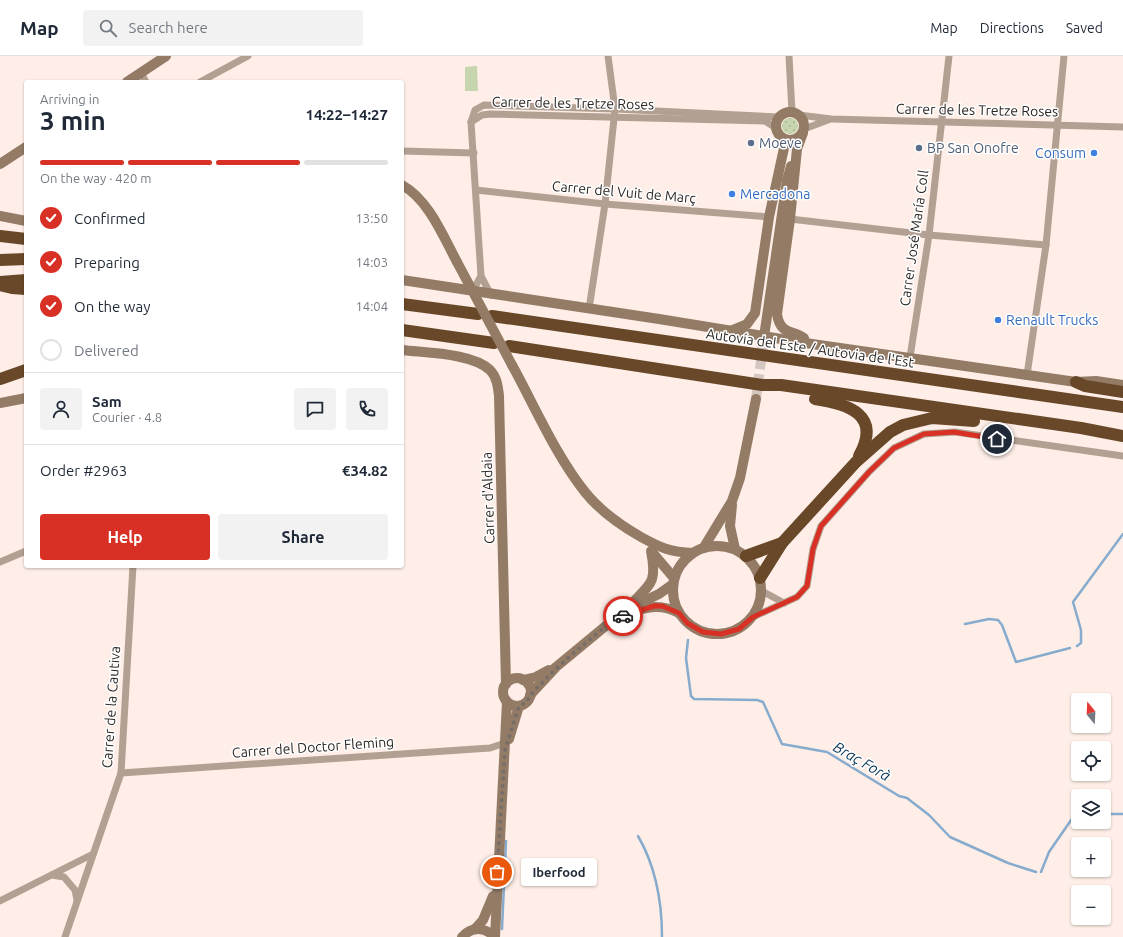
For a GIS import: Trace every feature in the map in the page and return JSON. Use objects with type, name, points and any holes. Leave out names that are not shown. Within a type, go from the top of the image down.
[{"type":"highway","points":[[0,236],[24,239]]},
{"type":"highway","points":[[0,260],[24,259]]},
{"type":"highway","points":[[0,283],[24,280]]},
{"type":"highway","points":[[0,283],[12,288],[24,288]]},
{"type":"highway","points":[[404,304],[478,314]]},
{"type":"highway","name":"Autovía del Este / Autovia de l'Est","points":[[492,316],[1123,408]]},
{"type":"highway","points":[[404,330],[494,344]]},
{"type":"highway","points":[[509,346],[762,385],[781,385],[1081,428],[1123,436]]},
{"type":"highway","points":[[0,379],[24,371]]},
{"type":"highway","points":[[1076,382],[1085,386],[1123,392]]},
{"type":"highway","points":[[762,385],[780,393],[836,402],[857,412],[866,426],[867,436],[865,445],[856,462]]},
{"type":"highway","points":[[760,578],[782,543],[856,462],[890,432],[917,420],[949,418],[1082,436],[1109,434]]},
{"type":"highway","points":[[746,556],[782,543]]},
{"type":"street","points":[[143,78],[166,56]]},
{"type":"street","points":[[204,80],[248,56]]},
{"type":"street","points":[[589,309],[605,204],[615,108],[608,56]]},
{"type":"street","points":[[789,56],[795,114]]},
{"type":"street","name":"Carrer José María Coll","points":[[910,357],[929,235],[943,122],[949,56]]},
{"type":"street","points":[[1027,375],[1046,245],[1064,56]]},
{"type":"street","name":"Carrer de les Tretze Roses","points":[[471,122],[475,110],[484,105],[615,108],[779,117]]},
{"type":"street","points":[[765,330],[788,176],[803,131],[803,120],[795,114],[786,112],[779,117],[778,132],[784,148],[788,176]]},
{"type":"street","name":"Carrer de les Tretze Roses","points":[[471,122],[482,115],[490,114],[764,121],[778,132]]},
{"type":"street","name":"Carrer de les Tretze Roses","points":[[795,114],[830,120],[1123,127]]},
{"type":"street","name":"Carrer de les Tretze Roses","points":[[803,131],[830,120]]},
{"type":"street","points":[[471,122],[481,276],[490,295]]},
{"type":"street","points":[[778,132],[783,138],[792,140],[800,136],[803,131]]},
{"type":"street","points":[[0,164],[24,148]]},
{"type":"street","points":[[730,331],[747,324],[755,313],[769,217],[784,148]]},
{"type":"street","points":[[797,149],[790,219],[777,314],[778,320],[786,330],[792,334],[801,336],[812,344]]},
{"type":"street","points":[[404,151],[474,153]]},
{"type":"street","points":[[404,186],[415,194],[425,206],[573,476],[585,493],[600,508],[629,530],[651,551],[673,581],[673,596],[679,613],[687,623],[703,632],[721,634],[739,629],[753,617],[797,597],[807,586],[813,549],[821,526],[869,472],[894,448],[924,434],[954,432],[1123,456]]},
{"type":"street","name":"Carrer del Vuit de Març","points":[[476,190],[605,204],[769,217]]},
{"type":"street","points":[[0,216],[24,222]]},
{"type":"street","points":[[790,219],[929,235],[1046,245]]},
{"type":"street","points":[[455,288],[476,285],[481,276]]},
{"type":"street","points":[[404,280],[490,295],[812,344],[1076,382],[1096,381],[1123,385]]},
{"type":"street","name":"Carrer d'Aldaia","points":[[404,350],[465,358],[490,370],[496,379],[499,396],[506,684]]},
{"type":"street","points":[[0,403],[24,398]]},
{"type":"street","points":[[735,549],[730,526],[732,501],[746,456],[756,399]]},
{"type":"street","points":[[704,547],[732,501]]},
{"type":"street","points":[[629,530],[674,552],[693,553]]},
{"type":"street","points":[[625,610],[659,594],[673,581],[681,564],[693,553],[704,547],[720,546],[735,549],[746,556],[755,566],[760,578],[762,591],[761,600],[753,617]]},
{"type":"street","points":[[507,702],[513,706],[519,706],[526,702],[530,695],[556,667],[625,610],[648,587],[653,579],[655,570],[651,551]]},
{"type":"street","points":[[0,562],[24,552]]},
{"type":"street","name":"Carrer de la Cautiva","points":[[65,937],[121,773],[134,568]]},
{"type":"street","points":[[762,591],[784,603]]},
{"type":"street","points":[[612,621],[654,606],[662,606],[679,613]]},
{"type":"street","name":"Carrer d'Aldaia","points":[[506,656],[519,680]]},
{"type":"street","points":[[495,937],[496,887],[507,702],[503,694],[506,684],[536,677],[556,667]]},
{"type":"street","points":[[519,680],[529,687],[530,695]]},
{"type":"street","points":[[505,746],[519,706]]},
{"type":"street","name":"Carrer del Doctor Fleming","points":[[121,773],[505,746]]},
{"type":"street","points":[[0,901],[93,854]]},
{"type":"street","points":[[51,875],[64,877],[70,883],[75,890],[77,902]]},
{"type":"street","points":[[475,929],[485,915],[496,887]]},
{"type":"street","points":[[462,937],[467,932],[475,929],[489,932],[495,937]]},
{"type":"green space","points":[[477,66],[478,91],[465,91],[465,67]]},
{"type":"green space","points":[[790,118],[796,120],[798,126],[796,132],[790,134],[784,132],[782,126],[784,120]]},
{"type":"waterway","points":[[1077,646],[1081,643],[1081,630],[1073,602],[1123,534]]},
{"type":"waterway","points":[[965,624],[989,619],[998,620],[1002,625],[1016,662],[1070,648]]},
{"type":"waterway","name":"Braç Forà","points":[[688,640],[686,658],[691,696],[694,699],[757,700],[763,702],[782,744],[827,752],[899,796],[907,798],[929,815],[950,837],[1008,863],[1036,872]]},
{"type":"waterway","name":"Braç Forà","points":[[1111,814],[1123,814]]},
{"type":"waterway","name":"Braç Forà","points":[[1041,872],[1049,852],[1071,820]]},
{"type":"waterway","points":[[638,836],[654,872],[661,910],[662,937]]},
{"type":"waterway","points":[[502,929],[506,841]]},
{"type":"tunnel","points":[[756,399],[765,330]]},
{"type":"way so far","points":[[497,872],[505,750],[519,706],[523,705],[529,699],[530,695],[556,667],[612,621],[623,616]]},
{"type":"place","name":"Moeve","points":[[751,143]]},
{"type":"place","name":"BP San Onofre","points":[[919,148]]},
{"type":"place","name":"Consum","points":[[1094,153]]},
{"type":"place","name":"Mercadona","points":[[732,194]]},
{"type":"place","name":"Renault Trucks","points":[[998,320]]},
{"type":"place","name":"Iberfood","points":[[497,872]]},
{"type":"route","points":[[623,616],[654,606],[662,606],[679,613],[687,623],[703,632],[721,634],[739,629],[753,617],[797,597],[807,586],[813,549],[821,526],[869,472],[894,448],[924,434],[954,432],[997,439]]}]
